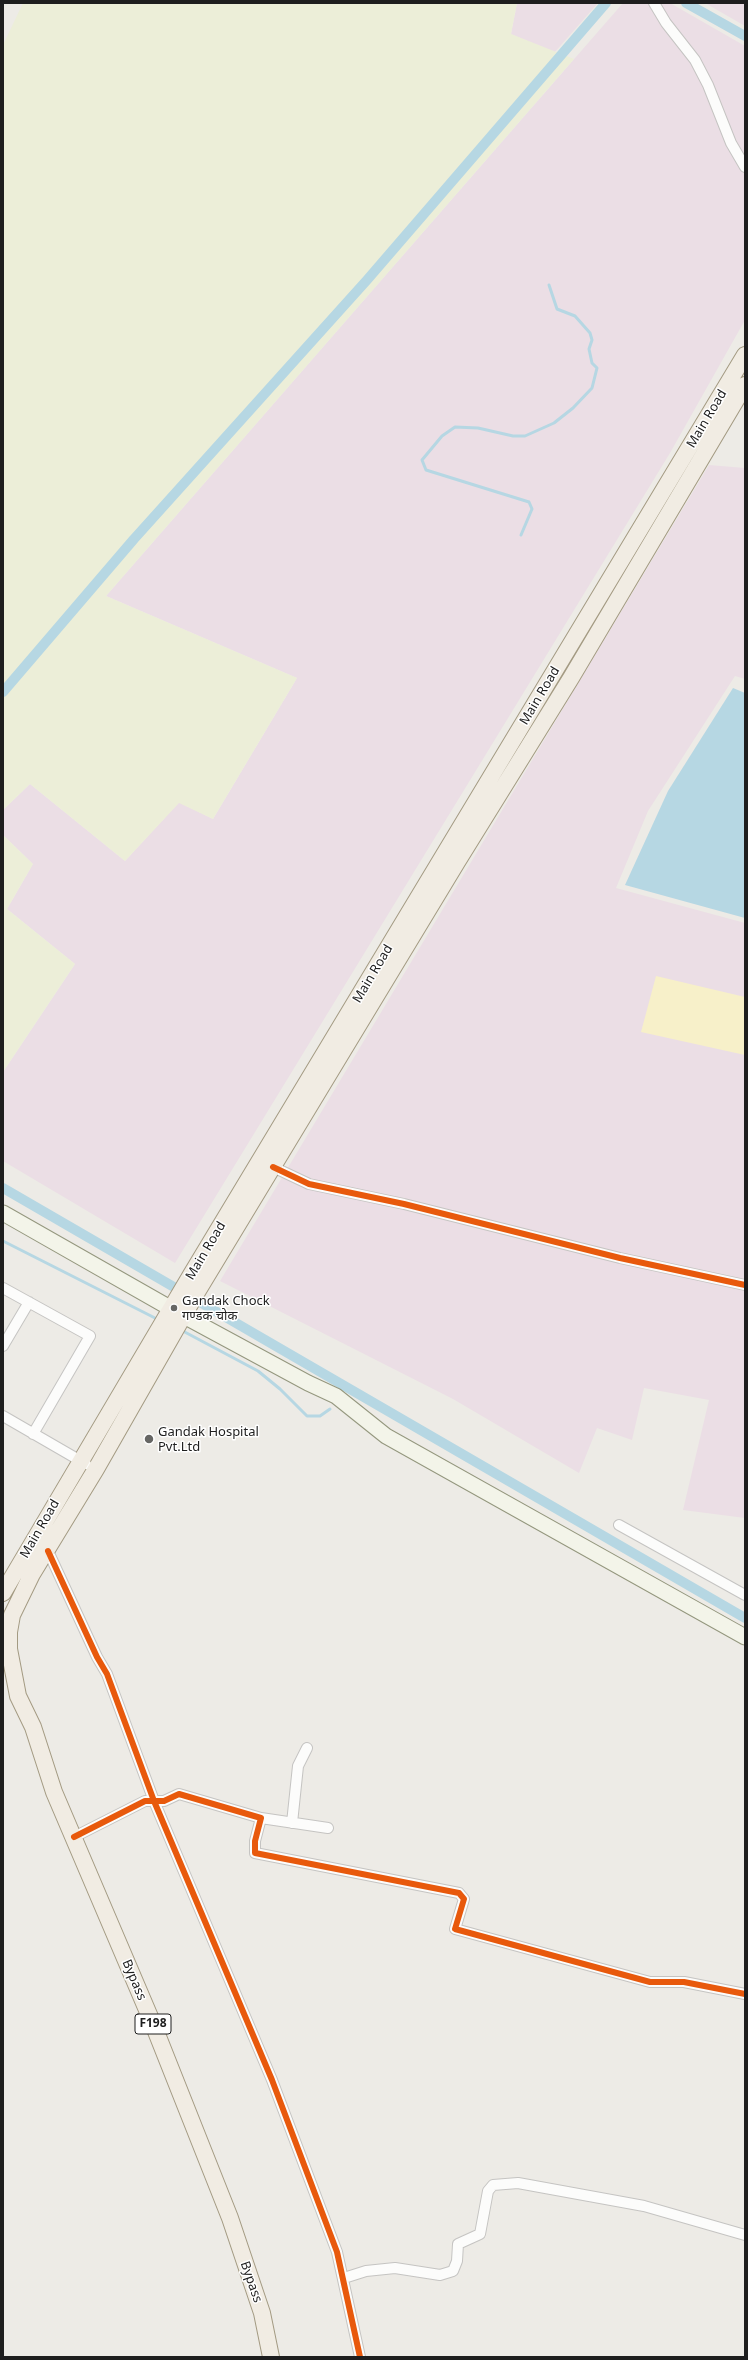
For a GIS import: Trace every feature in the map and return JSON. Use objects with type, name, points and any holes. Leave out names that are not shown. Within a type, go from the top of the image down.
[{"type":"main road","name":"Main Road","points":[[32,1574],[48,1551],[96,1469],[192,1288],[568,649],[745,355]]},
{"type":"main road","name":"Main Road","points":[[192,1288],[272,1167],[584,657],[745,385]]},
{"type":"main road","points":[[568,649],[584,657]]},
{"type":"main road","points":[[3,1213],[308,1383],[336,1396],[386,1436],[745,1637]]},
{"type":"main road","name":"Main Road","points":[[3,1593],[80,1461],[179,1311]]},
{"type":"main road","name":"Bypass","points":[[32,1574],[12,1615],[9,1632],[9,1649],[18,1696],[33,1727],[54,1792],[153,2024],[230,2218],[262,2313],[271,2357]]},
{"type":"main road","points":[[3,1688],[18,1696]]},
{"type":"street","points":[[654,3],[666,23],[695,60],[708,85],[731,143],[745,167]]},
{"type":"street","points":[[272,1167],[309,1184],[382,1198],[620,1258],[745,1285]]},
{"type":"street","points":[[3,1288],[90,1336],[33,1434]]},
{"type":"street","points":[[3,1346],[29,1302]]},
{"type":"street","points":[[3,1416],[96,1469]]},
{"type":"street","points":[[619,1525],[745,1595]]},
{"type":"street","points":[[48,1551],[97,1657],[107,1674],[154,1801],[272,2080],[336,2252],[344,2278],[360,2357]]},
{"type":"street","points":[[292,1823],[298,1766],[307,1748]]},
{"type":"street","points":[[74,1837],[145,1801],[164,1800],[179,1794],[261,1818],[328,1828]]},
{"type":"street","points":[[261,1818],[255,1841],[255,1853],[459,1893],[464,1899],[455,1929],[650,1982],[684,1982],[745,1994]]},
{"type":"street","points":[[344,2278],[366,2271],[395,2268],[440,2275],[453,2271],[457,2260],[458,2244],[480,2234],[488,2190],[493,2185],[518,2183],[644,2206],[745,2235]]},
{"type":"shaded area","points":[[517,3],[598,3],[554,53],[511,34]]},
{"type":"shaded area","points":[[623,3],[670,3],[745,46],[745,320],[670,453],[175,1263],[3,1161],[3,1072],[75,964],[7,909],[33,864],[3,835],[3,810],[30,784],[125,861],[179,802],[213,819],[297,678],[106,596]]},
{"type":"shaded area","points":[[705,3],[745,3],[745,26]]},
{"type":"shaded area","points":[[709,465],[745,468],[745,679],[735,676],[648,811],[616,888],[745,923],[745,1518],[683,1510],[709,1400],[644,1388],[632,1440],[597,1428],[579,1473],[453,1399],[220,1281]]},
{"type":"green space","points":[[23,3],[517,3],[511,34],[574,59],[106,596],[297,678],[213,819],[179,803],[125,861],[30,784],[3,810],[3,45]]},
{"type":"green space","points":[[3,835],[33,864],[7,909],[75,964],[3,1072]]},
{"type":"sand","points":[[656,976],[745,997],[745,1055],[641,1032]]},
{"type":"water","points":[[733,688],[745,693],[745,918],[625,885],[668,791]]},
{"type":"waterway","points":[[3,692],[134,539],[367,280],[606,3]]},
{"type":"waterway","points":[[686,3],[745,36]]},
{"type":"waterway","points":[[521,535],[532,509],[529,502],[426,470],[422,460],[442,436],[455,427],[478,428],[513,436],[525,436],[554,423],[573,408],[592,388],[597,368],[592,363],[589,349],[592,340],[590,333],[575,316],[557,309],[549,285]]},
{"type":"waterway","points":[[3,1188],[745,1618]]},
{"type":"waterway","points":[[3,1241],[155,1318]]},
{"type":"waterway","points":[[181,1330],[258,1371],[280,1389],[307,1416],[320,1416],[330,1409]]},
{"type":"cycle path","points":[[273,1167],[309,1184],[404,1204],[620,1258],[745,1285]]},
{"type":"cycle path","points":[[48,1551],[97,1657],[107,1674],[154,1801],[272,2080],[337,2252],[360,2357]]},
{"type":"cycle path","points":[[74,1837],[145,1801],[164,1801],[179,1794],[261,1818],[255,1841],[255,1853],[459,1893],[464,1899],[455,1929],[650,1982],[684,1982],[745,1994]]},
{"type":"place","name":"Gandak Chock गण्डक चोक","points":[[174,1308]]},
{"type":"place","name":"Gandak Hospital Pvt.Ltd","points":[[149,1439]]}]
